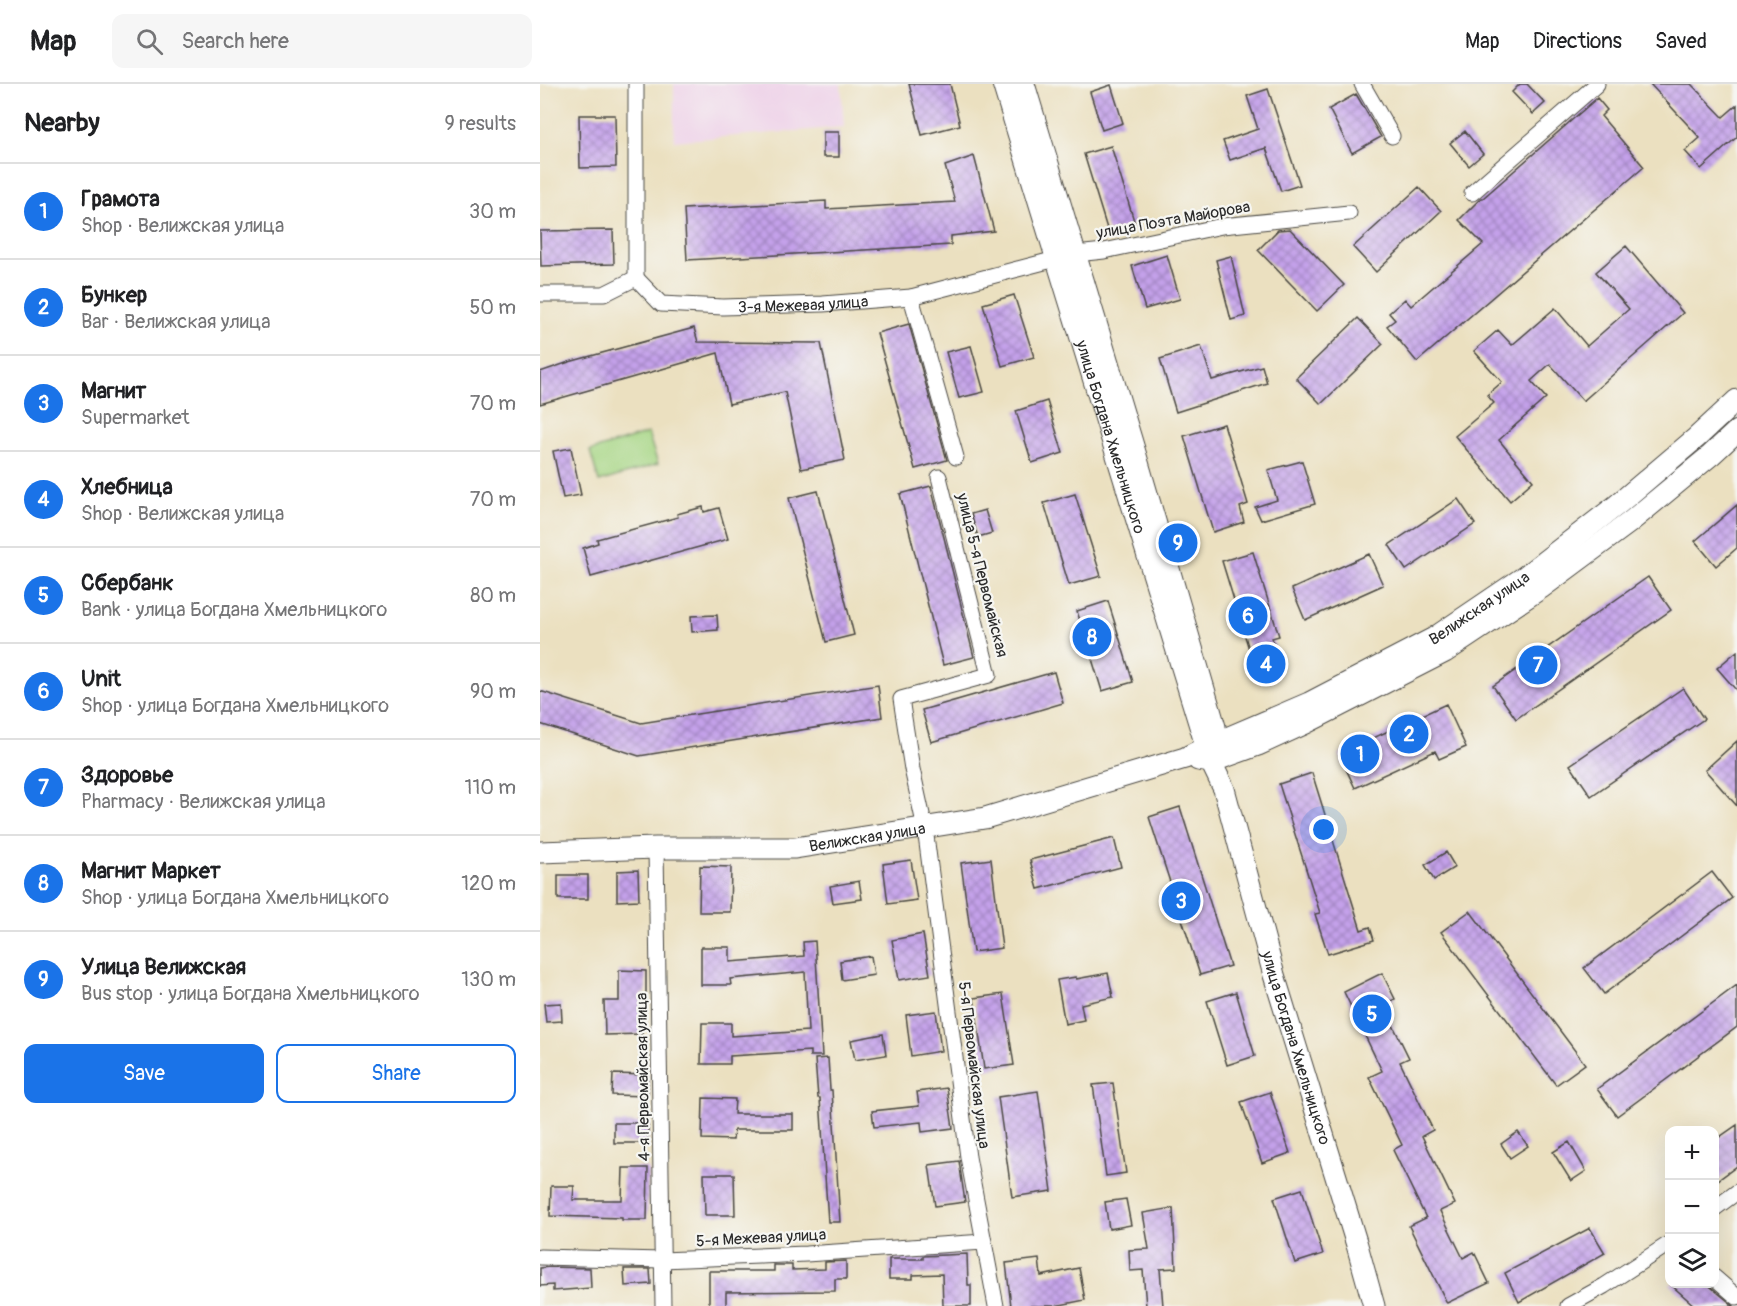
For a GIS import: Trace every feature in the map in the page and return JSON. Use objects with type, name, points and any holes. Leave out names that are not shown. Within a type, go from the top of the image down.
[{"type":"main road","name":"улица Богдана Хмельницкого","points":[[1003,84],[1066,257]]},
{"type":"main road","name":"улица Богдана Хмельницкого","points":[[1024,84],[1066,257],[1215,752],[1274,975],[1358,1245],[1374,1306]]},
{"type":"main road","name":"Велижская улица","points":[[1215,752],[1434,638],[1524,577],[1617,506],[1737,400]]},
{"type":"main road","name":"Велижская улица","points":[[540,852],[656,848],[795,848],[985,818],[1185,759],[1258,745],[1445,652],[1541,588],[1630,522],[1737,431]]},
{"type":"street","points":[[540,294],[604,294],[636,278],[636,84]]},
{"type":"street","points":[[1362,84],[1392,136]]},
{"type":"street","points":[[1472,194],[1597,84]]},
{"type":"street","name":"улица Поэта Майорова","points":[[1066,257],[1222,226],[1349,213]]},
{"type":"street","name":"3-я Межевая улица","points":[[636,278],[661,304],[723,307],[823,304],[911,297],[1066,257]]},
{"type":"street","points":[[911,297],[956,457]]},
{"type":"street","name":"улица 5-я Первомайская","points":[[925,828],[912,769],[901,699],[989,675],[939,477]]},
{"type":"street","name":"5-я Первомайская улица","points":[[925,828],[968,1157],[996,1306]]},
{"type":"street","name":"4-я Первомайская улица","points":[[656,848],[663,1306]]},
{"type":"street","points":[[1719,1205],[1737,1192]]},
{"type":"street","name":"5-я Межевая улица","points":[[540,1257],[662,1260],[806,1254],[984,1242]]},
{"type":"street","points":[[1568,1306],[1604,1286],[1665,1246]]},
{"type":"street","points":[[1719,1281],[1737,1297]]},
{"type":"shaded area","points":[[674,84],[841,84],[844,127],[674,141]]},
{"type":"green space","points":[[648,433],[658,464],[599,482],[590,451]]},
{"type":"building","points":[[909,84],[950,84],[960,125],[922,135]]},
{"type":"building","points":[[1520,84],[1527,84],[1545,103],[1533,114],[1512,92]]},
{"type":"building","points":[[1650,84],[1691,84],[1723,117],[1737,105],[1737,137],[1701,169],[1685,151],[1700,138]]},
{"type":"building","points":[[1111,85],[1123,123],[1102,130],[1090,92]]},
{"type":"building","points":[[1268,89],[1300,185],[1281,191],[1266,148],[1230,160],[1223,141],[1258,129],[1247,96]]},
{"type":"building","points":[[1356,94],[1381,137],[1352,153],[1329,109]]},
{"type":"building","points":[[1597,98],[1607,110],[1601,116],[1644,167],[1417,362],[1387,326],[1395,320],[1389,313],[1405,299],[1411,306],[1483,244],[1459,220],[1481,198]]},
{"type":"building","points":[[579,115],[615,115],[616,167],[580,168]]},
{"type":"building","points":[[1465,131],[1483,154],[1469,166],[1450,143]]},
{"type":"building","points":[[823,132],[839,132],[839,157],[823,157]]},
{"type":"building","points":[[1111,146],[1135,224],[1108,232],[1084,154]]},
{"type":"building","points":[[974,156],[994,231],[951,236],[951,245],[687,260],[684,209],[826,201],[826,209],[955,202],[945,166]]},
{"type":"building","points":[[1419,187],[1441,211],[1376,272],[1353,247]]},
{"type":"building","points":[[1290,229],[1344,285],[1317,311],[1258,250],[1278,230]]},
{"type":"building","points":[[613,230],[614,264],[541,266],[540,231]]},
{"type":"building","points":[[1626,246],[1683,313],[1583,401],[1550,364],[1531,381],[1546,398],[1499,440],[1533,481],[1510,501],[1455,436],[1494,403],[1487,395],[1502,382],[1474,351],[1498,330],[1512,345],[1555,308],[1587,346],[1629,309],[1596,272]]},
{"type":"building","points":[[1167,255],[1180,299],[1145,309],[1132,266]]},
{"type":"building","points":[[1231,256],[1245,316],[1231,320],[1216,260]]},
{"type":"building","points":[[1014,295],[1034,357],[1002,366],[983,304]]},
{"type":"building","points":[[1358,318],[1383,344],[1321,404],[1296,378]]},
{"type":"building","points":[[909,324],[947,460],[915,469],[877,333]]},
{"type":"building","points":[[694,328],[698,342],[821,343],[845,460],[801,469],[785,392],[729,404],[718,353],[540,404],[540,372]]},
{"type":"building","points":[[971,346],[984,392],[959,398],[946,352]]},
{"type":"building","points":[[1201,346],[1212,380],[1262,366],[1267,383],[1176,412],[1160,359]]},
{"type":"building","points":[[1047,401],[1063,453],[1032,463],[1016,411]]},
{"type":"building","points":[[1224,424],[1248,504],[1240,507],[1244,522],[1213,532],[1184,436]]},
{"type":"building","points":[[571,448],[581,495],[563,498],[553,451]]},
{"type":"building","points":[[1302,461],[1315,504],[1261,520],[1255,507],[1277,500],[1268,470]]},
{"type":"building","points":[[931,486],[974,657],[943,665],[900,494]]},
{"type":"building","points":[[818,491],[854,635],[826,642],[789,498]]},
{"type":"building","points":[[1075,494],[1101,576],[1069,585],[1044,503]]},
{"type":"building","points":[[1458,499],[1475,524],[1406,570],[1389,545]]},
{"type":"building","points":[[1737,505],[1737,548],[1716,566],[1695,541]]},
{"type":"building","points":[[703,507],[704,512],[719,508],[728,539],[591,577],[583,548],[598,543],[597,539],[678,517],[677,514]]},
{"type":"building","points":[[985,510],[992,533],[978,537],[971,514]]},
{"type":"building","points":[[1253,552],[1279,636],[1272,638],[1281,666],[1253,675],[1252,659],[1222,561]]},
{"type":"building","points":[[1369,554],[1383,585],[1305,620],[1292,589]]},
{"type":"building","points":[[1648,577],[1671,610],[1516,719],[1493,686]]},
{"type":"building","points":[[1108,601],[1133,682],[1102,691],[1077,611]]},
{"type":"building","points":[[717,615],[718,630],[692,632],[691,616]]},
{"type":"building","points":[[1737,651],[1737,691],[1717,668]]},
{"type":"building","points":[[1054,672],[1063,703],[931,742],[922,710]]},
{"type":"building","points":[[878,685],[882,717],[639,756],[540,724],[540,691],[641,723]]},
{"type":"building","points":[[1683,688],[1704,719],[1591,796],[1570,765]]},
{"type":"building","points":[[1446,704],[1466,747],[1439,759],[1435,751],[1355,788],[1339,754]]},
{"type":"building","points":[[1737,741],[1737,806],[1705,770]]},
{"type":"building","points":[[1312,773],[1361,930],[1370,927],[1374,940],[1328,954],[1315,914],[1320,913],[1279,784]]},
{"type":"building","points":[[1180,807],[1230,966],[1200,975],[1149,817]]},
{"type":"building","points":[[1114,838],[1121,867],[1038,889],[1030,860]]},
{"type":"building","points":[[1446,852],[1455,867],[1434,880],[1425,865]]},
{"type":"building","points":[[991,859],[1002,948],[973,952],[961,863]]},
{"type":"building","points":[[911,860],[917,900],[888,904],[883,864]]},
{"type":"building","points":[[700,866],[731,867],[730,912],[699,912]]},
{"type":"building","points":[[638,870],[639,900],[617,901],[617,871]]},
{"type":"building","points":[[1712,872],[1732,898],[1604,994],[1584,968]]},
{"type":"building","points":[[558,875],[588,875],[588,899],[558,899]]},
{"type":"building","points":[[859,881],[862,899],[833,903],[830,886]]},
{"type":"building","points":[[1470,911],[1585,1064],[1556,1085],[1441,932]]},
{"type":"building","points":[[923,934],[930,975],[899,980],[892,940]]},
{"type":"building","points":[[815,941],[822,1056],[810,1056],[810,1051],[730,1056],[730,1064],[701,1064],[702,1023],[731,1023],[731,1036],[808,1031],[805,972],[730,979],[731,985],[701,985],[701,947],[730,947],[730,962],[804,956],[803,942]]},
{"type":"building","points":[[871,956],[874,975],[842,980],[840,961]]},
{"type":"building","points":[[619,970],[646,971],[646,994],[641,994],[642,1034],[605,1035],[604,1001],[619,1001]]},
{"type":"building","points":[[1108,973],[1113,997],[1081,1004],[1084,1020],[1065,1024],[1057,980]]},
{"type":"building","points":[[1382,973],[1395,999],[1383,1005],[1409,1058],[1400,1062],[1433,1130],[1422,1136],[1455,1204],[1440,1211],[1463,1258],[1474,1252],[1489,1283],[1447,1303],[1409,1226],[1426,1218],[1393,1150],[1402,1145],[1369,1077],[1382,1071],[1344,992]]},
{"type":"building","points":[[1737,985],[1737,1027],[1617,1116],[1597,1089]]},
{"type":"building","points":[[1236,992],[1255,1056],[1227,1065],[1207,1001]]},
{"type":"building","points":[[1003,994],[1014,1065],[984,1069],[974,998]]},
{"type":"building","points":[[561,1003],[562,1021],[546,1022],[544,1004]]},
{"type":"building","points":[[936,1011],[941,1051],[911,1056],[906,1015]]},
{"type":"building","points":[[883,1034],[886,1055],[855,1060],[851,1040]]},
{"type":"building","points":[[828,1058],[840,1222],[828,1222],[820,1098],[818,1098],[815,1059]]},
{"type":"building","points":[[613,1074],[648,1075],[648,1096],[612,1095]]},
{"type":"building","points":[[1113,1083],[1126,1173],[1106,1176],[1093,1085]]},
{"type":"building","points":[[947,1088],[953,1128],[922,1132],[921,1122],[874,1127],[872,1111],[919,1106],[917,1092]]},
{"type":"building","points":[[1038,1091],[1052,1191],[1012,1197],[998,1097]]},
{"type":"building","points":[[1270,1092],[1290,1153],[1262,1163],[1241,1102]]},
{"type":"building","points":[[703,1098],[735,1099],[734,1114],[793,1114],[793,1130],[734,1130],[733,1140],[702,1139]]},
{"type":"building","points":[[614,1123],[648,1123],[648,1143],[614,1143]]},
{"type":"building","points":[[1737,1125],[1737,1166],[1719,1179],[1719,1138]]},
{"type":"building","points":[[1518,1132],[1528,1146],[1510,1158],[1501,1144]]},
{"type":"building","points":[[1569,1142],[1586,1171],[1571,1181],[1553,1152]]},
{"type":"building","points":[[959,1161],[965,1202],[935,1206],[929,1165]]},
{"type":"building","points":[[623,1168],[648,1168],[647,1220],[550,1216],[551,1186],[574,1186],[573,1200],[622,1200]]},
{"type":"building","points":[[704,1174],[734,1174],[735,1215],[705,1215]]},
{"type":"building","points":[[1302,1189],[1323,1254],[1295,1263],[1274,1198]]},
{"type":"building","points":[[1126,1199],[1131,1225],[1109,1229],[1105,1202]]},
{"type":"building","points":[[1173,1208],[1176,1268],[1160,1269],[1163,1306],[1146,1306],[1143,1270],[1130,1271],[1129,1250],[1149,1249],[1143,1213]]},
{"type":"building","points":[[1590,1228],[1605,1253],[1519,1302],[1505,1273]]},
{"type":"building","points":[[967,1254],[971,1306],[943,1306],[942,1274],[913,1275],[913,1279],[889,1279],[889,1259],[923,1259],[923,1256]]},
{"type":"building","points":[[1039,1259],[1041,1276],[1079,1268],[1085,1300],[1055,1306],[1011,1306],[1006,1263]]},
{"type":"building","points":[[846,1261],[846,1279],[835,1279],[835,1291],[726,1292],[726,1306],[709,1306],[709,1271],[774,1271],[774,1265],[792,1265],[792,1270],[825,1269],[825,1262]]},
{"type":"building","points":[[540,1268],[590,1268],[591,1288],[553,1291],[553,1285],[540,1286]]},
{"type":"building","points":[[624,1269],[650,1269],[651,1284],[625,1286]]},
{"type":"building","points":[[1675,1288],[1712,1288],[1734,1306],[1695,1306]]},
{"type":"place","name":"Улица Велижская","points":[[1178,543]]},
{"type":"place","name":"Unit","points":[[1248,616]]},
{"type":"place","name":"Магнит Маркет","points":[[1092,637]]},
{"type":"place","name":"Хлебница","points":[[1266,664]]},
{"type":"place","name":"Здоровье","points":[[1538,665]]},
{"type":"place","name":"Бункер","points":[[1409,734]]},
{"type":"place","name":"Грамота","points":[[1360,754]]},
{"type":"place","name":"Магнит","points":[[1181,901]]},
{"type":"place","name":"Сбербанк","points":[[1372,1014]]}]
